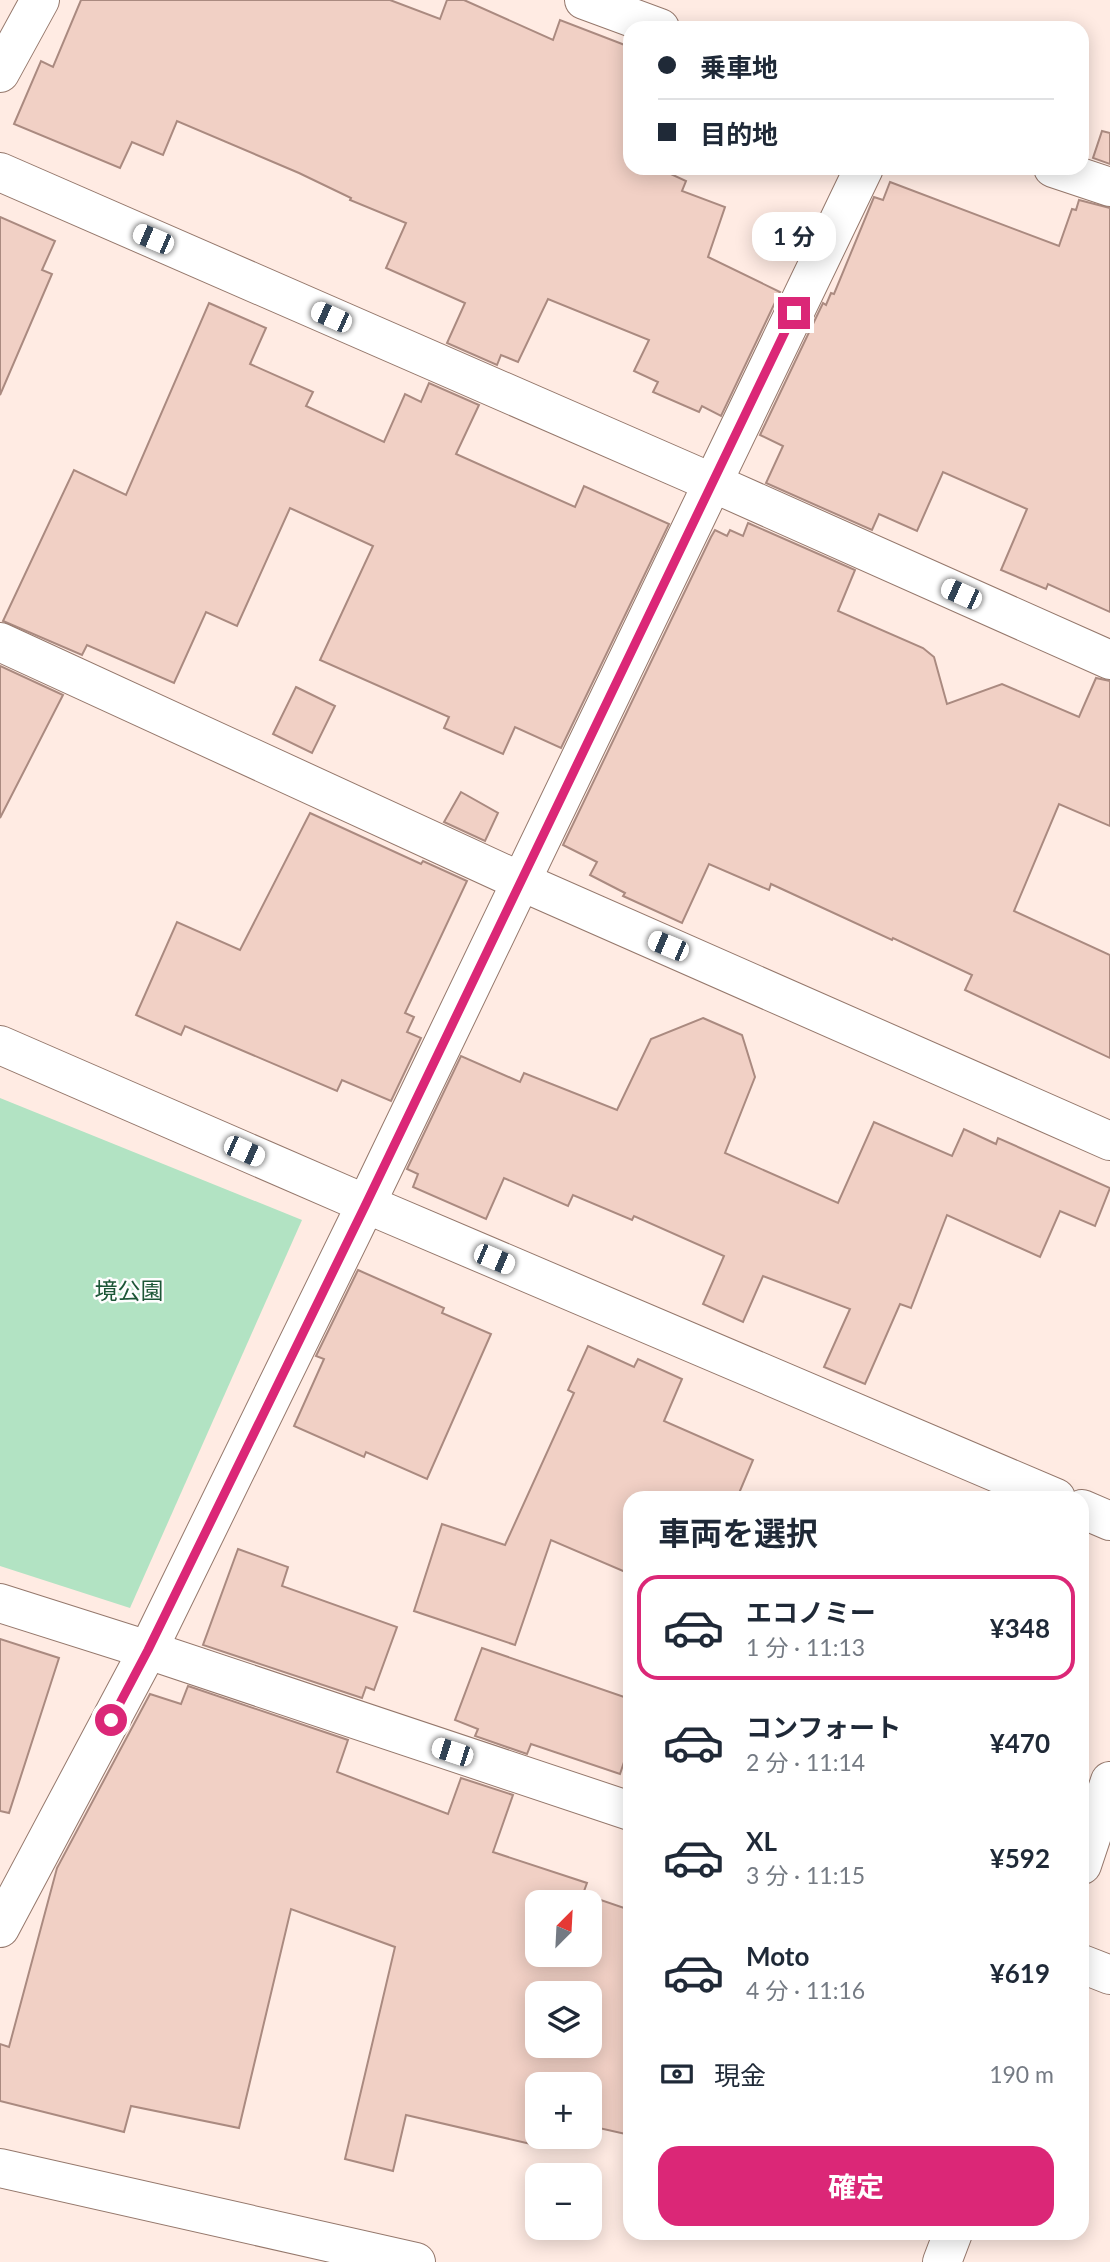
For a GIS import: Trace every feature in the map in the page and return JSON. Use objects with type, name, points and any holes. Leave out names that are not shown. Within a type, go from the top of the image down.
[{"type":"street","points":[[0,73],[40,0]]},
{"type":"street","points":[[584,0],[641,21]]},
{"type":"street","points":[[0,172],[713,483],[1110,660]]},
{"type":"street","points":[[0,1928],[148,1650],[366,1204],[861,175]]},
{"type":"street","points":[[1074,175],[1110,187]]},
{"type":"street","points":[[0,642],[520,881],[1110,1141]]},
{"type":"street","points":[[0,1045],[1040,1491]]},
{"type":"street","points":[[1089,1512],[1110,1521]]},
{"type":"street","points":[[0,1603],[623,1809]]},
{"type":"street","points":[[1089,1844],[1110,1781]]},
{"type":"street","points":[[1089,1967],[1110,1975]]},
{"type":"street","points":[[0,2168],[416,2262]]},
{"type":"street","points":[[943,2262],[951,2240]]},
{"type":"green space","name":"境公園","points":[[0,1098],[302,1220],[130,1608],[0,1566]]},
{"type":"building","points":[[81,0],[390,0],[440,19],[447,0],[464,0],[553,40],[560,20],[623,44],[623,175],[673,175],[686,181],[682,191],[725,207],[708,257],[780,292],[721,416],[702,406],[699,412],[653,392],[658,382],[634,371],[649,340],[548,299],[518,362],[501,355],[497,365],[447,343],[465,303],[386,268],[406,223],[350,200],[351,198],[299,173],[177,121],[163,155],[132,142],[120,168],[14,124],[41,61],[53,67]]},
{"type":"building","points":[[1102,131],[1110,133],[1110,164],[1093,158]]},
{"type":"building","points":[[890,182],[1059,246],[1072,209],[1076,210],[1079,200],[1110,208],[1110,612],[1048,584],[1046,589],[1001,570],[1027,509],[943,472],[917,531],[879,514],[872,530],[766,483],[783,446],[760,435],[823,303],[826,305],[831,293],[834,294],[874,197],[883,200]]},
{"type":"building","points":[[0,217],[55,241],[42,270],[52,274],[0,395]]},
{"type":"building","points":[[209,303],[266,328],[250,364],[313,392],[306,406],[384,442],[405,394],[421,402],[429,383],[479,405],[456,454],[575,507],[584,486],[669,524],[561,748],[515,727],[503,754],[444,728],[449,717],[320,660],[373,546],[290,508],[237,626],[206,612],[174,683],[87,645],[82,655],[3,621],[74,470],[126,495]]},
{"type":"building","points":[[748,523],[855,570],[838,611],[923,648],[934,657],[947,704],[1002,684],[1079,717],[1096,678],[1110,681],[1110,826],[1059,804],[1014,911],[1110,955],[1110,1058],[965,990],[972,975],[771,884],[769,890],[709,864],[682,923],[623,896],[625,893],[590,875],[597,862],[563,845],[715,530],[727,536],[730,530],[743,536]]},
{"type":"building","points":[[0,666],[63,695],[0,818]]},
{"type":"building","points":[[296,687],[335,706],[312,753],[273,734]]},
{"type":"building","points":[[461,792],[498,813],[485,841],[444,822]]},
{"type":"building","points":[[310,813],[421,864],[423,861],[467,881],[405,1013],[414,1017],[407,1032],[421,1038],[391,1101],[342,1080],[337,1091],[185,1026],[181,1035],[136,1015],[177,922],[240,950]]},
{"type":"building","points":[[703,1018],[742,1035],[755,1077],[725,1153],[838,1203],[874,1122],[952,1156],[964,1129],[996,1144],[998,1138],[1110,1188],[1095,1226],[1060,1211],[1040,1257],[947,1215],[911,1308],[900,1304],[865,1384],[824,1367],[850,1309],[763,1276],[743,1322],[703,1304],[724,1256],[634,1216],[632,1220],[573,1195],[568,1206],[504,1178],[486,1219],[413,1187],[418,1174],[407,1169],[461,1056],[520,1082],[524,1073],[617,1110],[651,1039]]},
{"type":"building","points":[[358,1270],[444,1308],[442,1313],[491,1334],[427,1479],[366,1452],[364,1457],[294,1426],[324,1359],[316,1356]]},
{"type":"building","points":[[588,1346],[634,1367],[638,1359],[682,1379],[664,1421],[753,1460],[740,1491],[623,1491],[623,1571],[551,1540],[515,1645],[414,1611],[442,1524],[505,1545],[574,1393],[568,1390]]},
{"type":"building","points":[[238,1549],[288,1567],[282,1586],[397,1627],[374,1690],[366,1687],[362,1698],[203,1645]]},
{"type":"building","points":[[0,1639],[59,1658],[9,1813],[0,1811]]},
{"type":"building","points":[[482,1648],[623,1697],[623,1765],[620,1774],[531,1744],[527,1754],[475,1736],[478,1729],[455,1720]]},
{"type":"building","points":[[188,1686],[348,1740],[337,1772],[448,1814],[461,1778],[513,1795],[493,1852],[587,1883],[584,1890],[525,1890],[525,1967],[602,1967],[602,1900],[623,1908],[623,2133],[602,2129],[602,2072],[525,2072],[525,2143],[406,2115],[393,2171],[345,2159],[395,1947],[291,1909],[239,2128],[131,2106],[124,2132],[0,2101],[0,2044],[9,2047],[57,1868],[150,1694],[181,1704]]},
{"type":"route","points":[[111,1720],[148,1650],[366,1204],[794,313]]}]
